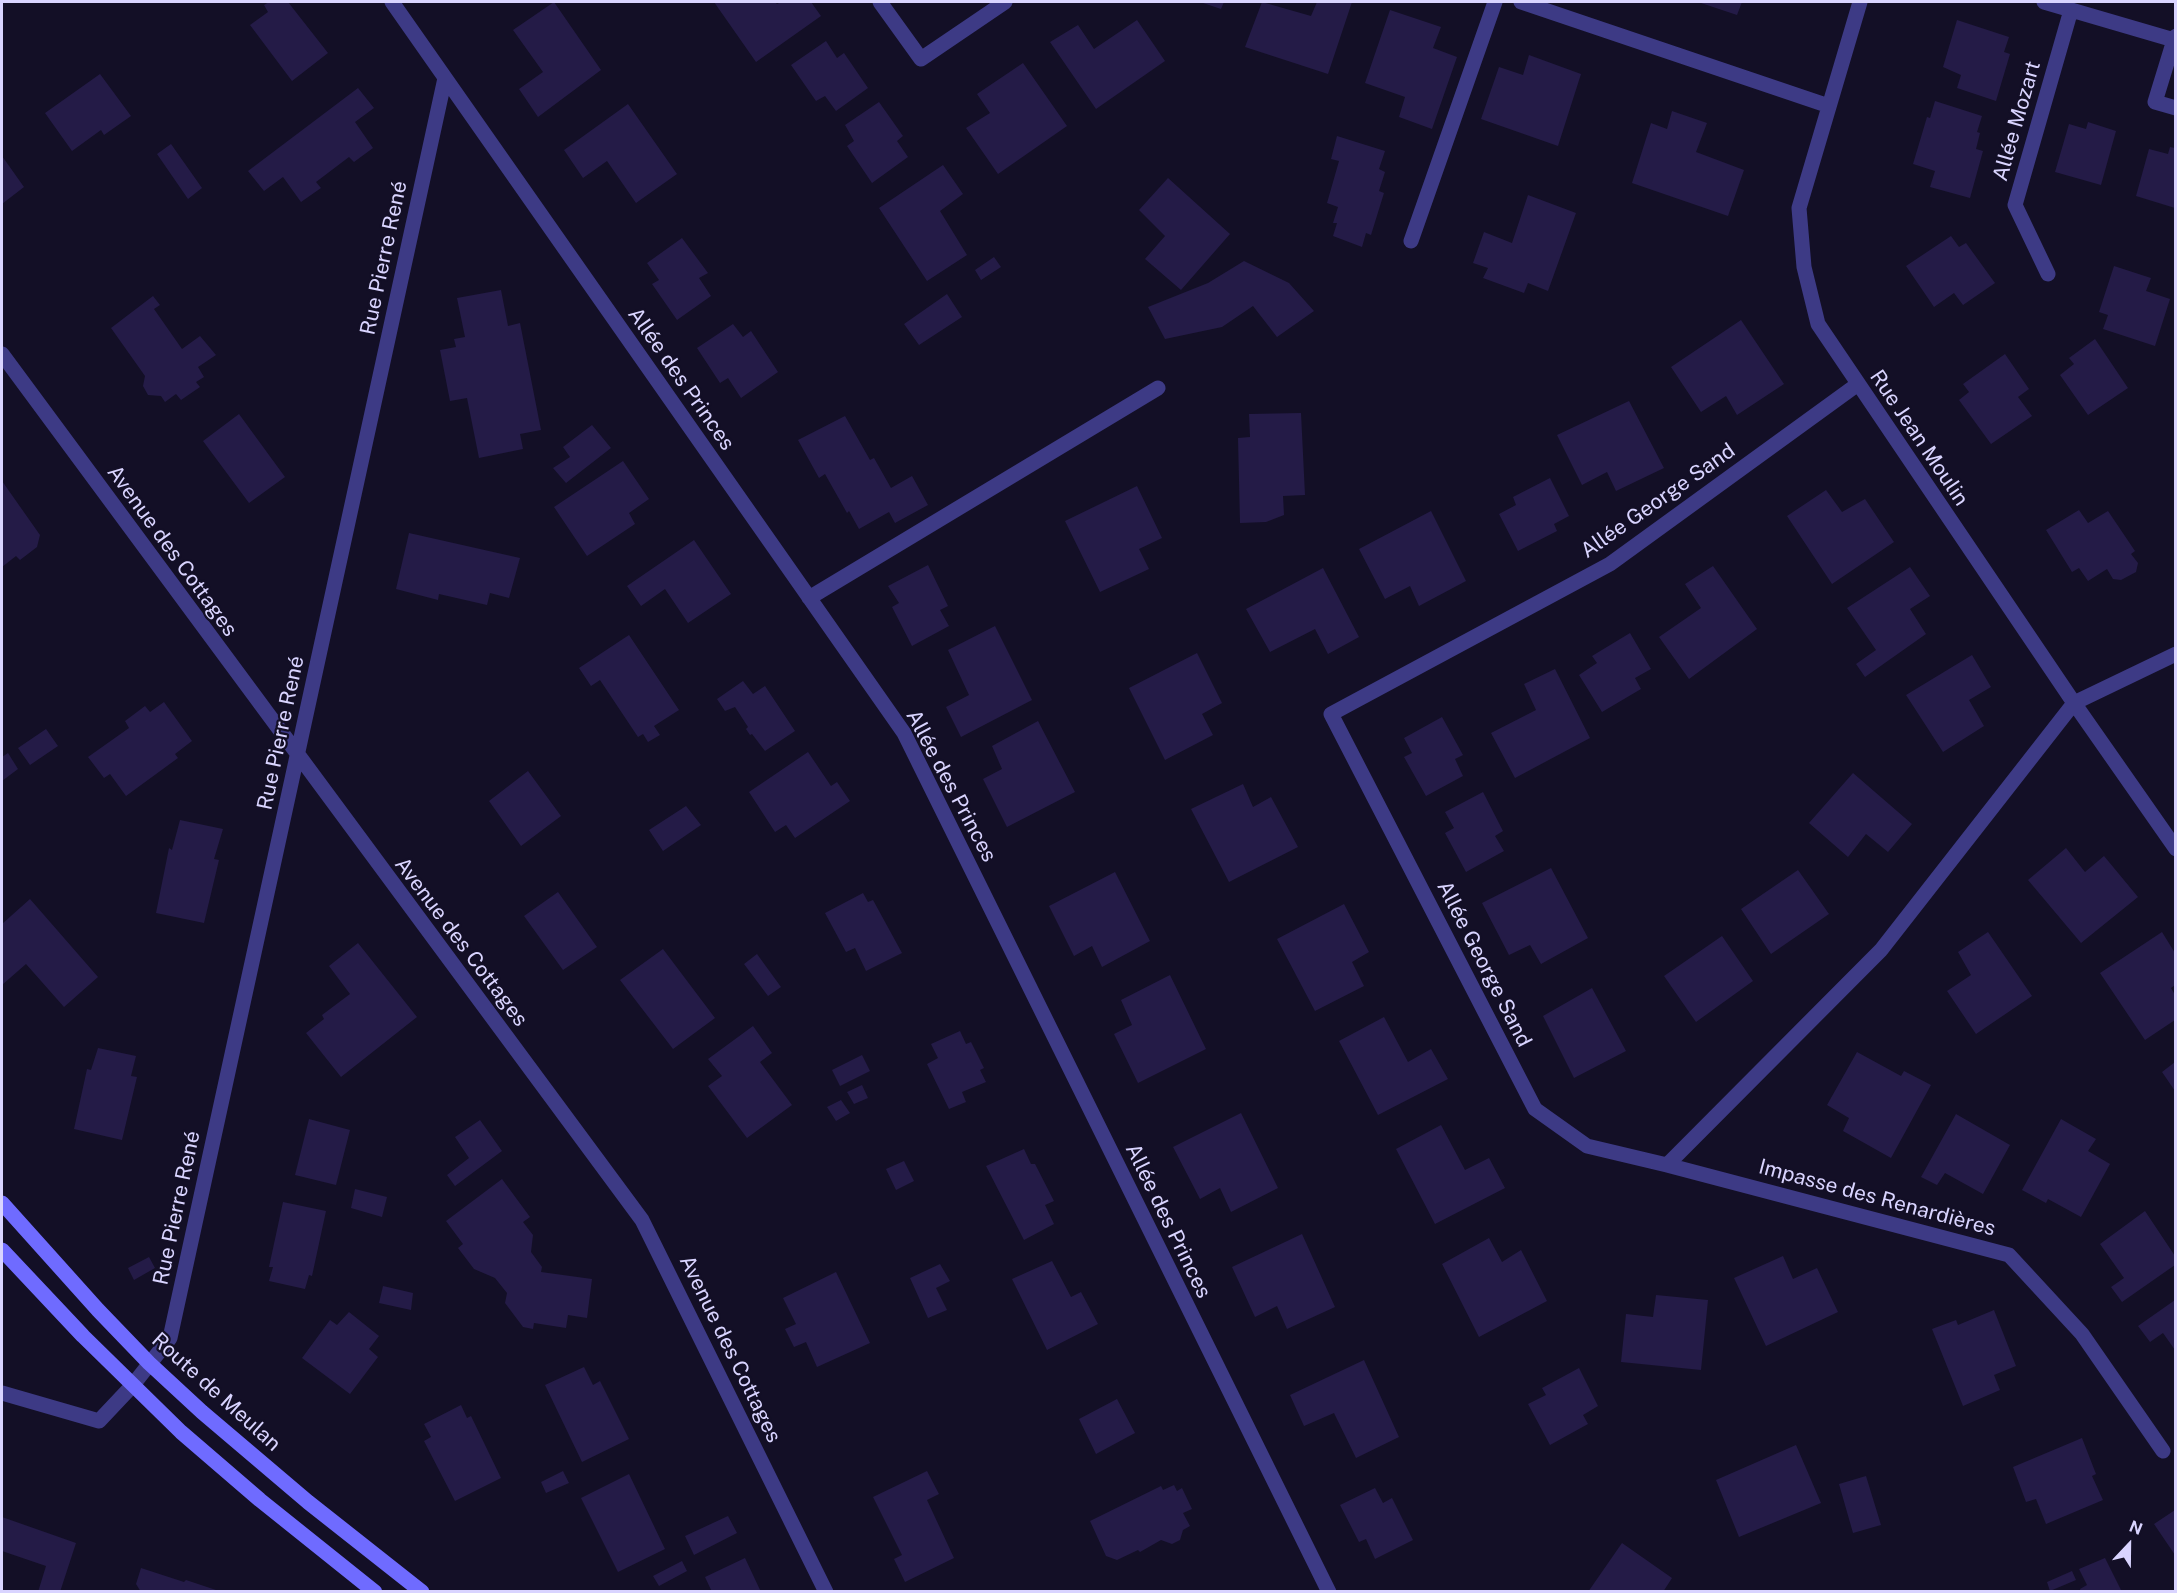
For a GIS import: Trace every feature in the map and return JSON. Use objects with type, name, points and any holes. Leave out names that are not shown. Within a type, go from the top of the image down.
[{"type":"main road","name":"Route de Meulan","points":[[2,1203],[149,1363],[202,1412],[308,1502],[422,1592]]},
{"type":"main road","points":[[2,1250],[132,1386],[181,1432],[260,1500],[375,1592]]},
{"type":"street","name":"Allée des Princes","points":[[392,2],[904,733],[1329,1592]]},
{"type":"street","points":[[880,2],[921,59],[1005,2]]},
{"type":"street","points":[[1411,241],[1495,2]]},
{"type":"street","points":[[1521,2],[1829,106]]},
{"type":"street","name":"Rue Jean Moulin","points":[[1860,2],[1798,208],[1804,267],[1818,324],[2175,849]]},
{"type":"street","points":[[2044,2],[2175,38],[2155,102],[2175,108]]},
{"type":"street","name":"Allée Mozart","points":[[2048,273],[2015,205],[2071,10]]},
{"type":"street","name":"Rue Pierre René","points":[[2,1393],[99,1421],[132,1386],[170,1338],[445,78]]},
{"type":"street","name":"Avenue des Cottages","points":[[2,354],[642,1220],[825,1592]]},
{"type":"street","name":"Allée George Sand","points":[[1667,1165],[1587,1146],[1535,1109],[1331,714],[1610,564],[1857,384]]},
{"type":"street","points":[[809,598],[1158,388]]},
{"type":"street","points":[[1667,1165],[1881,950],[2074,703],[2175,654]]},
{"type":"street","name":"Impasse des Renardières","points":[[1667,1165],[2009,1255],[2082,1334],[2163,1451]]},
{"type":"building","points":[[269,2],[288,2],[328,53],[292,81],[250,25],[268,12],[264,5]]},
{"type":"building","points":[[554,2],[601,70],[538,117],[519,89],[543,72],[513,30]]},
{"type":"building","points":[[714,2],[775,2],[777,4],[811,2],[821,16],[756,62]]},
{"type":"building","points":[[1200,2],[1224,2],[1221,9]]},
{"type":"building","points":[[1262,2],[1311,16],[1317,2],[1352,2],[1328,74],[1245,47]]},
{"type":"building","points":[[1698,2],[1742,2],[1737,15]]},
{"type":"building","points":[[1390,10],[1441,27],[1433,48],[1457,57],[1432,129],[1399,117],[1405,97],[1365,83]]},
{"type":"building","points":[[1137,20],[1165,61],[1096,109],[1050,42],[1078,25],[1094,49]]},
{"type":"building","points":[[1957,20],[2009,37],[2004,52],[2010,54],[1996,101],[1957,88],[1961,75],[1943,67]]},
{"type":"building","points":[[826,41],[837,58],[844,53],[868,88],[836,111],[825,96],[816,101],[791,65]]},
{"type":"building","points":[[1529,55],[1581,74],[1558,146],[1481,119],[1499,67],[1523,75]]},
{"type":"building","points":[[1023,63],[1067,126],[998,174],[966,128],[990,113],[977,94]]},
{"type":"building","points":[[100,74],[131,116],[104,135],[101,130],[72,151],[45,113]]},
{"type":"building","points":[[358,88],[374,108],[355,122],[373,148],[354,162],[349,157],[316,182],[321,188],[301,202],[283,177],[264,191],[248,171]]},
{"type":"building","points":[[1935,101],[1982,116],[1977,132],[1980,133],[1976,149],[1983,151],[1970,198],[1930,187],[1935,171],[1913,164],[1927,117],[1930,118]]},
{"type":"building","points":[[879,102],[903,136],[897,141],[908,157],[872,183],[847,146],[854,141],[845,125]]},
{"type":"building","points":[[628,104],[677,174],[636,203],[607,161],[583,178],[564,150]]},
{"type":"building","points":[[1672,111],[1707,123],[1696,152],[1744,170],[1728,216],[1632,183],[1651,123],[1667,129]]},
{"type":"building","points":[[2088,122],[2116,131],[2101,185],[2055,172],[2069,124],[2086,129]]},
{"type":"building","points":[[1337,136],[1385,151],[1379,169],[1385,172],[1379,191],[1384,193],[1371,235],[1366,233],[1362,247],[1333,236],[1337,223],[1333,223],[1338,207],[1327,203],[1339,161],[1331,159]]},
{"type":"building","points":[[171,144],[202,188],[188,199],[157,154]]},
{"type":"building","points":[[2170,147],[2175,148],[2175,208],[2136,196],[2149,149],[2168,154]]},
{"type":"building","points":[[2,156],[24,187],[2,204]]},
{"type":"building","points":[[943,165],[963,194],[940,211],[967,255],[927,281],[879,208]]},
{"type":"building","points":[[1168,178],[1230,234],[1181,290],[1145,259],[1165,236],[1139,210]]},
{"type":"building","points":[[1528,195],[1576,213],[1548,291],[1528,283],[1524,293],[1483,278],[1488,268],[1473,263],[1484,232],[1512,243]]},
{"type":"building","points":[[1951,236],[1959,247],[1966,243],[1995,283],[1963,305],[1954,293],[1934,307],[1906,266]]},
{"type":"building","points":[[682,238],[708,273],[699,278],[711,296],[677,320],[652,284],[659,280],[647,263]]},
{"type":"building","points":[[994,257],[1001,267],[981,280],[975,270]]},
{"type":"building","points":[[1244,261],[1289,283],[1314,311],[1277,337],[1253,306],[1222,327],[1165,339],[1148,307],[1208,283]]},
{"type":"building","points":[[2114,266],[2151,278],[2146,291],[2170,299],[2155,346],[2103,329],[2108,315],[2099,312]]},
{"type":"building","points":[[501,290],[508,326],[520,323],[541,430],[520,434],[523,449],[479,458],[467,398],[450,401],[440,350],[456,347],[454,339],[465,337],[457,298]]},
{"type":"building","points":[[947,294],[962,317],[919,345],[904,324]]},
{"type":"building","points":[[153,296],[160,305],[154,309],[182,349],[200,336],[216,355],[198,367],[204,377],[196,382],[200,387],[181,400],[176,394],[165,402],[161,396],[148,395],[143,386],[145,376],[111,328]]},
{"type":"building","points":[[1741,320],[1784,384],[1737,415],[1726,396],[1701,412],[1671,367]]},
{"type":"building","points":[[733,324],[743,337],[751,331],[778,372],[741,398],[728,378],[720,383],[697,348]]},
{"type":"building","points":[[2095,339],[2128,388],[2088,415],[2060,375],[2074,364],[2069,358]]},
{"type":"building","points":[[2005,354],[2029,389],[2018,397],[2032,416],[1991,444],[1959,400],[1969,392],[1963,384]]},
{"type":"building","points":[[1629,401],[1664,468],[1616,491],[1607,472],[1582,485],[1557,435]]},
{"type":"building","points":[[1301,413],[1305,495],[1283,496],[1284,515],[1266,522],[1240,523],[1238,438],[1250,437],[1249,414]]},
{"type":"building","points":[[239,414],[285,477],[249,503],[203,441]]},
{"type":"building","points":[[845,416],[870,460],[874,458],[891,488],[912,476],[928,505],[895,523],[889,512],[859,529],[825,474],[819,478],[798,440]]},
{"type":"building","points":[[592,425],[611,448],[566,483],[553,468],[570,457],[563,447]]},
{"type":"building","points":[[623,461],[649,499],[629,513],[635,524],[587,556],[554,507]]},
{"type":"building","points":[[1550,478],[1569,516],[1554,524],[1557,531],[1518,551],[1499,514],[1516,505],[1513,497]]},
{"type":"building","points":[[2,481],[40,535],[37,547],[20,560],[16,556],[2,567]]},
{"type":"building","points":[[1137,486],[1162,538],[1139,549],[1149,569],[1100,592],[1065,521]]},
{"type":"building","points":[[1826,490],[1842,512],[1865,499],[1894,542],[1832,584],[1787,516]]},
{"type":"building","points":[[2079,510],[2088,523],[2108,511],[2135,551],[2131,554],[2138,563],[2136,572],[2121,580],[2113,579],[2107,569],[2088,581],[2079,568],[2072,572],[2046,530]]},
{"type":"building","points":[[1431,511],[1466,581],[1419,606],[1410,586],[1385,599],[1359,549]]},
{"type":"building","points":[[409,533],[520,558],[509,598],[490,593],[487,605],[439,594],[438,600],[396,589]]},
{"type":"building","points":[[694,540],[731,594],[688,623],[665,589],[641,606],[627,586]]},
{"type":"building","points":[[928,565],[948,606],[940,610],[949,626],[912,646],[892,607],[899,603],[888,586]]},
{"type":"building","points":[[1713,566],[1757,629],[1689,679],[1659,637],[1701,608],[1685,584]]},
{"type":"building","points":[[1910,567],[1930,596],[1910,609],[1926,634],[1865,677],[1856,664],[1876,650],[1847,608]]},
{"type":"building","points":[[1323,568],[1359,637],[1328,654],[1315,629],[1270,652],[1246,609]]},
{"type":"building","points":[[995,626],[1032,700],[961,737],[946,707],[969,695],[948,650]]},
{"type":"building","points":[[1630,633],[1651,669],[1635,678],[1641,689],[1602,712],[1579,675],[1597,663],[1592,656]]},
{"type":"building","points":[[629,635],[679,710],[654,726],[660,735],[648,742],[643,734],[638,737],[600,680],[591,686],[579,668]]},
{"type":"building","points":[[1197,653],[1222,703],[1202,714],[1213,735],[1165,760],[1129,688]]},
{"type":"building","points":[[1972,655],[1991,687],[1969,700],[1984,726],[1943,752],[1906,695]]},
{"type":"building","points":[[1555,669],[1590,738],[1515,778],[1491,733],[1536,710],[1524,684]]},
{"type":"building","points":[[743,681],[753,694],[765,686],[795,731],[765,751],[752,734],[750,735],[746,729],[748,727],[735,707],[725,711],[717,699]]},
{"type":"building","points":[[164,702],[192,741],[175,754],[178,758],[126,796],[110,774],[104,778],[88,757],[129,728],[125,721],[145,706],[150,712]]},
{"type":"building","points":[[1442,717],[1463,755],[1455,759],[1463,776],[1426,796],[1404,757],[1412,753],[1404,738]]},
{"type":"building","points":[[1038,721],[1075,792],[1007,827],[983,779],[1002,769],[992,746]]},
{"type":"building","points":[[46,729],[58,746],[30,765],[18,748]]},
{"type":"building","points":[[808,752],[831,786],[837,782],[850,801],[795,838],[786,825],[775,832],[749,792]]},
{"type":"building","points":[[8,753],[18,769],[2,781],[2,757]]},
{"type":"building","points":[[528,771],[561,816],[521,846],[489,801]]},
{"type":"building","points":[[1853,773],[1912,824],[1888,852],[1866,834],[1848,857],[1809,823]]},
{"type":"building","points":[[1243,784],[1253,807],[1271,797],[1298,847],[1229,882],[1191,809]]},
{"type":"building","points":[[1483,792],[1503,831],[1495,836],[1504,851],[1466,872],[1445,833],[1454,828],[1445,812]]},
{"type":"building","points":[[686,806],[701,825],[663,851],[649,830]]},
{"type":"building","points":[[180,820],[223,829],[214,859],[219,860],[204,923],[156,913],[169,848],[172,850]]},
{"type":"building","points":[[2066,848],[2085,872],[2104,856],[2138,897],[2081,943],[2028,880]]},
{"type":"building","points":[[1551,868],[1588,938],[1541,964],[1530,945],[1509,955],[1482,903]]},
{"type":"building","points":[[1798,870],[1829,914],[1771,954],[1741,909]]},
{"type":"building","points":[[1115,872],[1150,941],[1102,967],[1092,946],[1074,956],[1049,906]]},
{"type":"building","points":[[558,892],[597,947],[563,970],[524,916]]},
{"type":"building","points":[[863,893],[868,902],[873,900],[902,953],[866,971],[855,948],[846,952],[825,913]]},
{"type":"building","points":[[30,899],[98,977],[64,1007],[26,964],[2,985],[2,924]]},
{"type":"building","points":[[1344,904],[1369,952],[1352,962],[1364,986],[1315,1011],[1277,939]]},
{"type":"building","points":[[1988,932],[2032,996],[1976,1034],[1947,991],[1971,975],[1958,952]]},
{"type":"building","points":[[2162,932],[2175,953],[2175,985],[2171,988],[2175,995],[2175,1020],[2145,1040],[2100,973]]},
{"type":"building","points":[[1722,936],[1753,981],[1696,1022],[1664,976]]},
{"type":"building","points":[[358,943],[417,1017],[341,1077],[306,1033],[324,1019],[322,1015],[350,994],[329,966]]},
{"type":"building","points":[[663,949],[715,1018],[673,1049],[620,980]]},
{"type":"building","points":[[757,954],[781,987],[768,996],[744,964]]},
{"type":"building","points":[[1170,975],[1206,1049],[1138,1083],[1114,1034],[1132,1025],[1121,1000]]},
{"type":"building","points":[[1592,988],[1626,1051],[1574,1078],[1543,1016]]},
{"type":"building","points":[[1384,1017],[1408,1062],[1431,1049],[1448,1079],[1378,1115],[1339,1041]]},
{"type":"building","points":[[753,1026],[772,1053],[760,1062],[792,1105],[747,1138],[708,1086],[722,1076],[708,1059]]},
{"type":"building","points":[[960,1031],[966,1044],[971,1042],[984,1068],[980,1070],[986,1082],[962,1092],[966,1102],[949,1109],[927,1064],[938,1058],[931,1044]]},
{"type":"building","points":[[98,1048],[136,1056],[131,1076],[137,1077],[122,1140],[74,1129],[87,1069],[91,1070]]},
{"type":"building","points":[[1857,1052],[1901,1076],[1904,1071],[1931,1085],[1891,1158],[1843,1131],[1849,1118],[1827,1105]]},
{"type":"building","points":[[862,1055],[870,1071],[840,1086],[832,1070]]},
{"type":"building","points":[[2175,1062],[2175,1091],[2162,1072]]},
{"type":"building","points":[[862,1085],[868,1098],[854,1104],[847,1092]]},
{"type":"building","points":[[841,1100],[850,1113],[836,1121],[827,1107]]},
{"type":"building","points":[[1241,1113],[1278,1188],[1231,1212],[1220,1188],[1200,1199],[1173,1147]]},
{"type":"building","points":[[1956,1114],[2010,1145],[1983,1194],[1945,1173],[1937,1185],[1921,1177]]},
{"type":"building","points":[[309,1119],[350,1130],[336,1185],[295,1175]]},
{"type":"building","points":[[2061,1119],[2096,1139],[2088,1151],[2110,1164],[2081,1217],[2048,1199],[2046,1203],[2022,1190]]},
{"type":"building","points":[[480,1120],[502,1151],[455,1186],[447,1175],[469,1158],[455,1137]]},
{"type":"building","points":[[1441,1125],[1465,1170],[1489,1158],[1505,1188],[1435,1224],[1396,1149]]},
{"type":"building","points":[[1024,1149],[1031,1164],[1035,1164],[1054,1201],[1045,1205],[1054,1224],[1024,1240],[986,1166]]},
{"type":"building","points":[[904,1161],[914,1181],[896,1190],[886,1169]]},
{"type":"building","points":[[502,1179],[530,1217],[523,1222],[533,1235],[531,1252],[542,1267],[541,1272],[592,1279],[587,1318],[568,1315],[566,1328],[534,1323],[533,1329],[523,1327],[505,1303],[507,1293],[495,1278],[474,1269],[458,1248],[463,1244],[446,1221]]},
{"type":"building","points":[[355,1189],[387,1197],[382,1217],[351,1208]]},
{"type":"building","points":[[283,1202],[326,1211],[312,1276],[309,1275],[305,1289],[269,1281],[273,1267],[269,1267]]},
{"type":"building","points":[[2145,1211],[2175,1256],[2175,1265],[2122,1302],[2111,1287],[2124,1278],[2100,1244]]},
{"type":"building","points":[[1302,1234],[1335,1307],[1287,1329],[1277,1306],[1255,1317],[1232,1267]]},
{"type":"building","points":[[1489,1238],[1502,1262],[1521,1250],[1547,1301],[1479,1337],[1442,1264]]},
{"type":"building","points":[[1783,1256],[1793,1279],[1817,1268],[1838,1312],[1766,1346],[1734,1278]]},
{"type":"building","points":[[149,1257],[155,1268],[134,1280],[128,1268]]},
{"type":"building","points":[[1052,1261],[1071,1297],[1081,1292],[1098,1324],[1047,1350],[1012,1279]]},
{"type":"building","points":[[940,1264],[950,1281],[936,1288],[947,1310],[928,1318],[910,1278]]},
{"type":"building","points":[[836,1272],[870,1343],[817,1367],[806,1342],[794,1347],[785,1329],[796,1324],[783,1298]]},
{"type":"building","points":[[383,1286],[413,1293],[411,1310],[379,1303]]},
{"type":"building","points":[[1656,1295],[1708,1300],[1701,1370],[1621,1362],[1626,1314],[1653,1317]]},
{"type":"building","points":[[2175,1300],[2175,1350],[2163,1333],[2150,1342],[2138,1326]]},
{"type":"building","points":[[1994,1310],[2016,1366],[1994,1375],[2000,1390],[1963,1406],[1932,1329],[1956,1320],[1958,1325]]},
{"type":"building","points":[[349,1312],[379,1336],[369,1349],[378,1357],[350,1394],[302,1358],[330,1320],[337,1325]]},
{"type":"building","points":[[1364,1360],[1399,1437],[1356,1458],[1334,1413],[1304,1426],[1290,1395]]},
{"type":"building","points":[[584,1367],[593,1385],[600,1381],[629,1439],[582,1462],[545,1385]]},
{"type":"building","points":[[1579,1368],[1598,1406],[1583,1415],[1588,1424],[1550,1445],[1528,1404],[1546,1395],[1542,1388]]},
{"type":"building","points":[[1117,1399],[1135,1433],[1096,1454],[1079,1419]]},
{"type":"building","points":[[461,1405],[467,1418],[471,1416],[501,1478],[455,1501],[424,1441],[431,1437],[424,1424]]},
{"type":"building","points":[[2082,1438],[2096,1474],[2092,1476],[2103,1500],[2046,1524],[2036,1499],[2026,1502],[2013,1467]]},
{"type":"building","points":[[1796,1445],[1821,1503],[1739,1537],[1716,1480]]},
{"type":"building","points":[[563,1471],[569,1483],[546,1493],[541,1482]]},
{"type":"building","points":[[927,1471],[939,1494],[927,1500],[954,1558],[905,1582],[894,1559],[902,1555],[873,1497]]},
{"type":"building","points":[[629,1474],[665,1549],[618,1572],[581,1498]]},
{"type":"building","points":[[1866,1476],[1881,1525],[1853,1533],[1839,1484]]},
{"type":"building","points":[[1174,1485],[1177,1491],[1182,1488],[1192,1509],[1183,1513],[1190,1526],[1183,1530],[1180,1540],[1172,1544],[1161,1540],[1140,1552],[1138,1550],[1117,1560],[1106,1556],[1090,1521],[1161,1486],[1163,1490]]},
{"type":"building","points":[[1375,1488],[1383,1503],[1392,1498],[1413,1540],[1375,1559],[1366,1539],[1359,1542],[1340,1505]]},
{"type":"building","points":[[2175,1510],[2175,1555],[2154,1524]]},
{"type":"building","points":[[728,1516],[737,1533],[694,1555],[685,1536]]},
{"type":"building","points":[[2,1517],[76,1543],[60,1592],[38,1592],[46,1566],[2,1551]]},
{"type":"building","points":[[1622,1543],[1672,1578],[1663,1592],[1588,1592]]},
{"type":"building","points":[[745,1558],[761,1592],[712,1592],[705,1577]]},
{"type":"building","points":[[2105,1558],[2122,1592],[2081,1592],[2080,1589],[2087,1585],[2079,1569]]},
{"type":"building","points":[[682,1561],[687,1571],[659,1586],[653,1576]]},
{"type":"building","points":[[141,1568],[222,1592],[141,1592],[136,1584]]},
{"type":"building","points":[[2072,1571],[2076,1580],[2050,1591],[2047,1582]]}]
